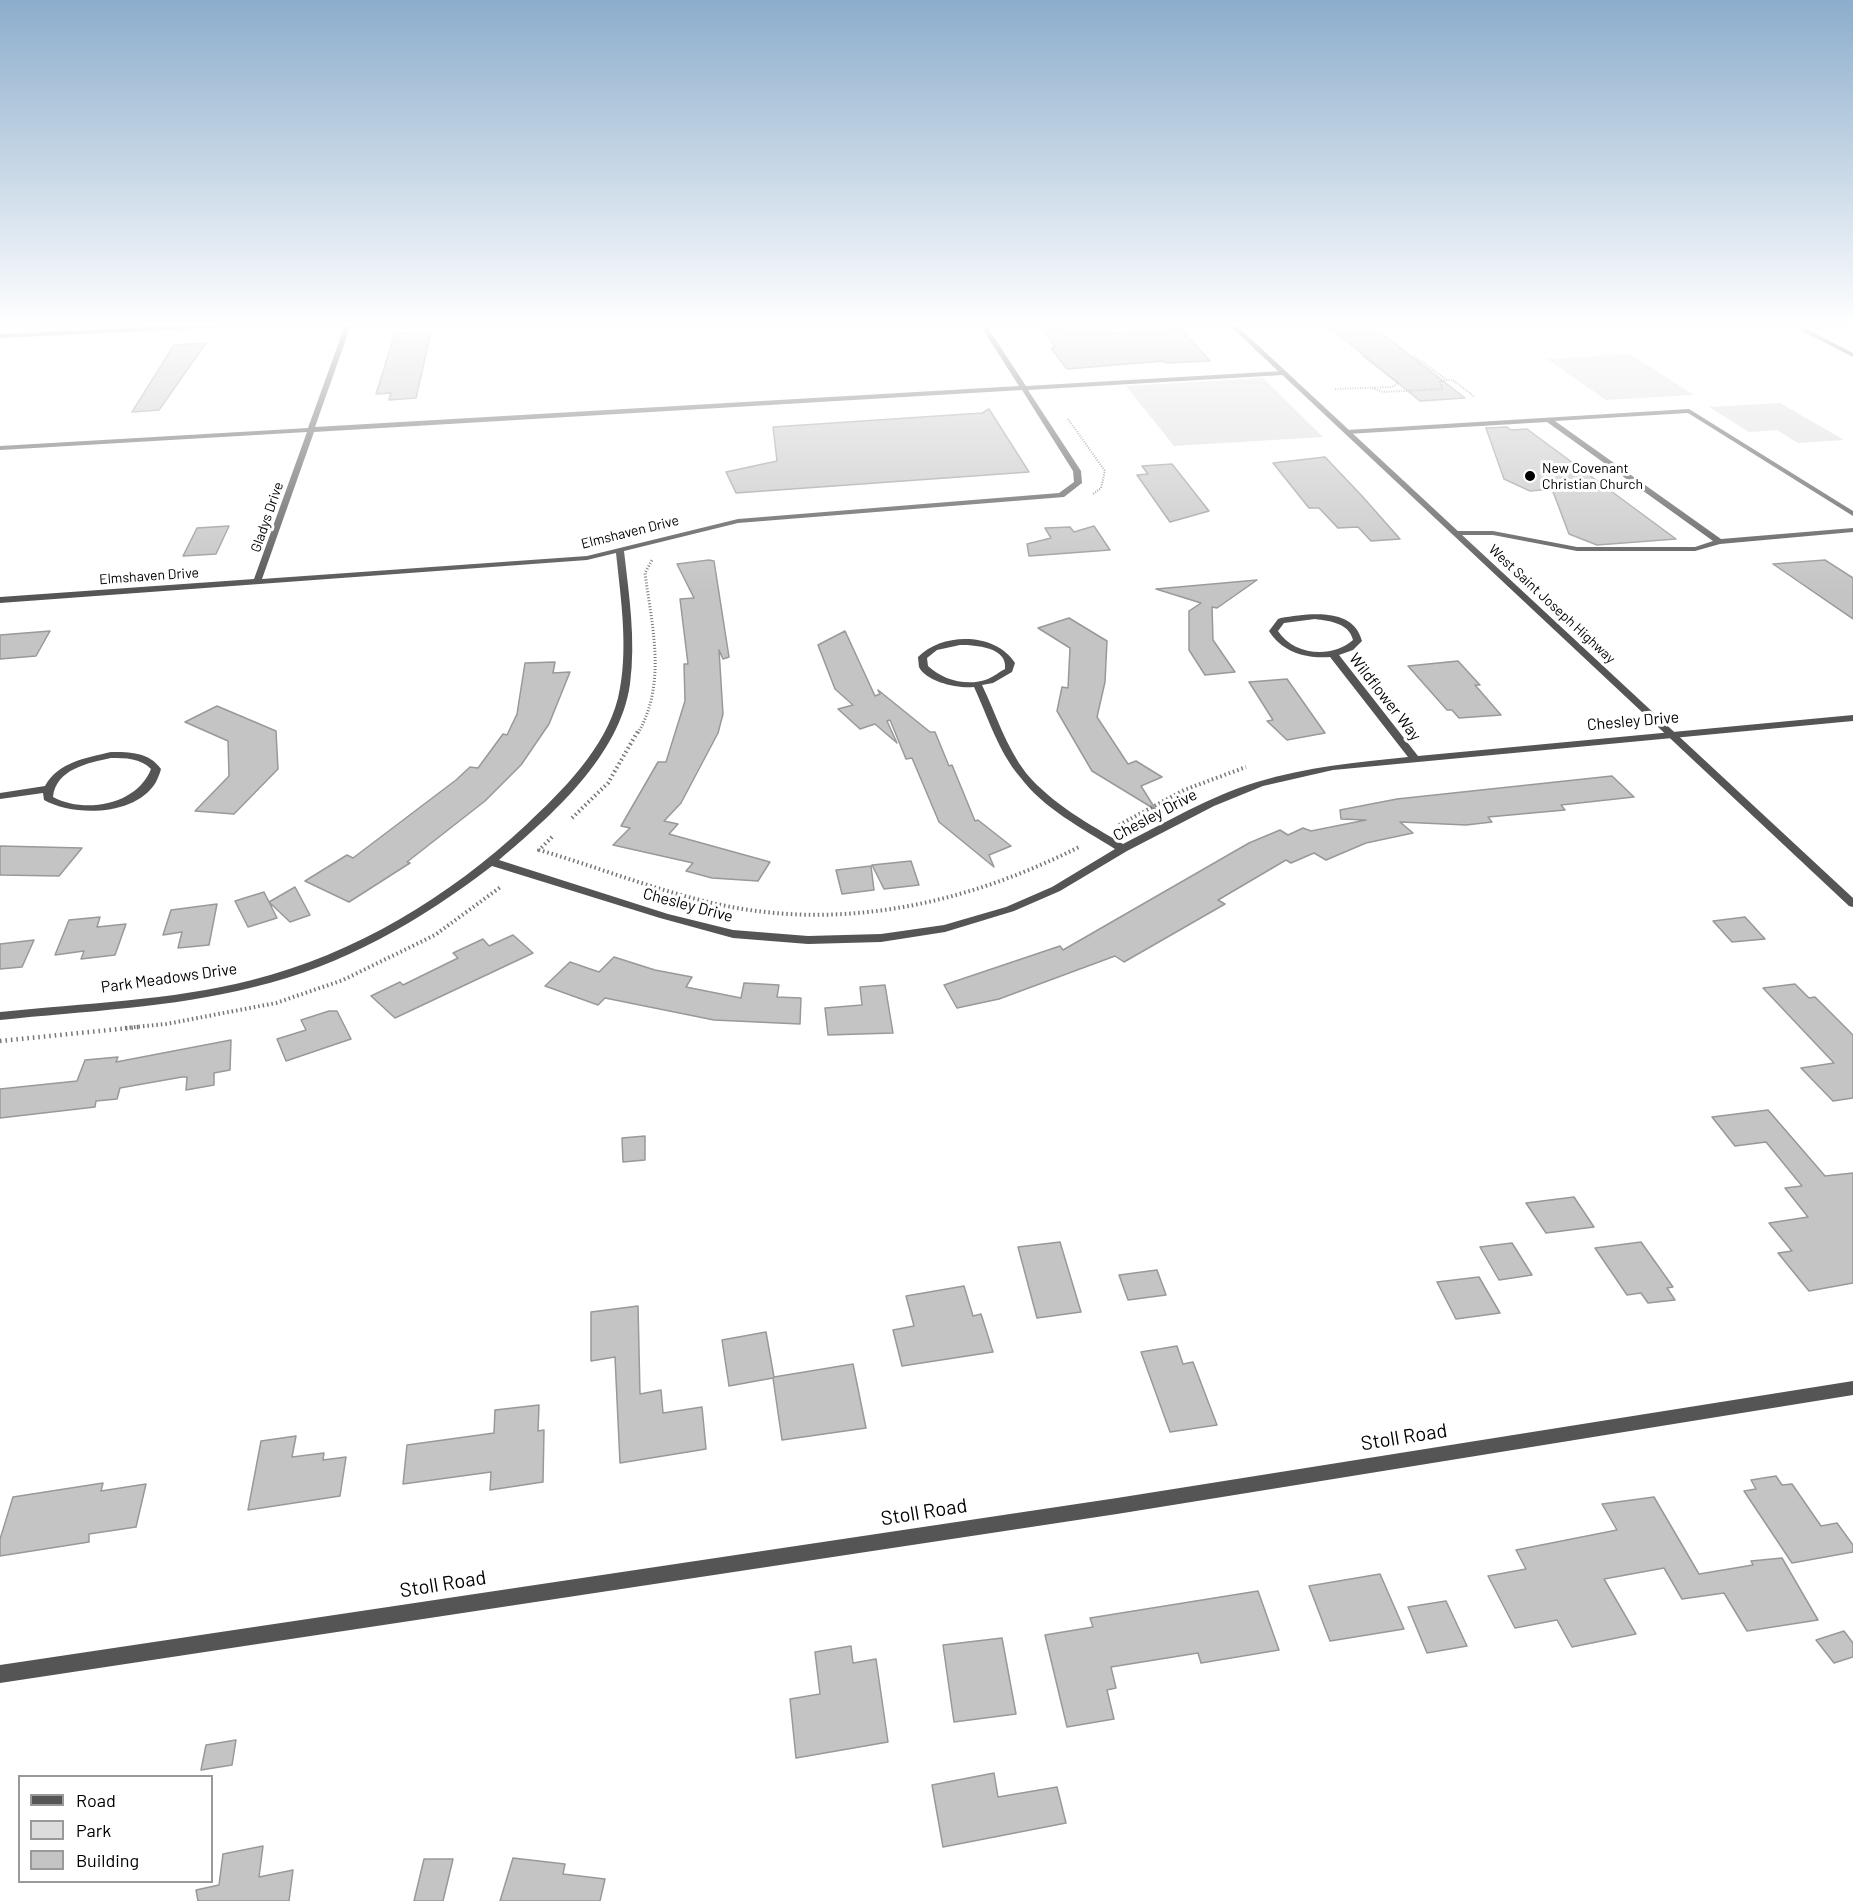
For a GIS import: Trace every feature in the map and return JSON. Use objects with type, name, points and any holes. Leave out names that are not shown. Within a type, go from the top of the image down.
[{"type":"street","name":"Gladys Drive","points":[[257,582],[317,414]]},
{"type":"street","points":[[0,448],[593,414]]},
{"type":"street","name":"Elmshaven Drive","points":[[0,600],[587,558],[701,528],[738,521],[1061,495],[1078,483],[1077,471],[1039,414]]},
{"type":"street","name":"West Saint Joseph Highway","points":[[1327,414],[1853,904]]},
{"type":"street","points":[[1347,432],[1647,414]]},
{"type":"street","points":[[1693,414],[1853,514]]},
{"type":"street","points":[[1549,420],[1719,542]]},
{"type":"street","points":[[1456,533],[1493,533],[1577,549],[1695,549],[1719,542],[1853,531]]},
{"type":"street","name":"Park Meadows Drive","points":[[0,1016],[208,993],[281,975],[341,954],[387,933],[432,907],[492,862],[550,809],[578,778],[608,735],[622,699],[626,658],[620,551]]},
{"type":"street","name":"Wildflower Way","points":[[1332,654],[1353,647],[1358,641],[1357,634],[1342,622],[1302,616],[1290,617],[1275,626],[1273,631],[1282,643],[1305,652],[1332,654],[1414,758]]},
{"type":"street","points":[[960,642],[988,645],[1007,656],[1010,663],[1009,670],[1002,676],[977,684],[955,683],[935,678],[921,666],[921,659],[934,647],[960,642]]},
{"type":"street","points":[[977,684],[1005,745],[1023,775],[1061,810],[1123,849]]},
{"type":"street","name":"Chesley Drive","points":[[492,862],[664,916],[733,934],[808,940],[880,938],[945,928],[1010,909],[1056,889],[1123,849],[1210,804],[1260,784],[1333,767],[1853,718]]},
{"type":"street","points":[[0,796],[47,789],[52,781],[69,768],[111,755],[142,757],[152,762],[156,769],[155,777],[143,791],[120,802],[102,807],[67,808],[55,804],[48,798],[47,789]]},
{"type":"street","name":"Stoll Road","points":[[0,1674],[1116,1506],[1853,1388]]},
{"type":"green space","points":[[1148,414],[1299,414],[1323,437],[1174,446]]},
{"type":"green space","points":[[1720,414],[1799,414],[1844,440],[1798,443],[1777,430],[1749,432]]},
{"type":"building","points":[[992,414],[1029,472],[736,493],[726,472],[777,461],[773,427]]},
{"type":"building","points":[[1507,427],[1511,430],[1527,429],[1676,539],[1597,545],[1569,534],[1552,489],[1530,491],[1504,479],[1486,428]]},
{"type":"building","points":[[1325,457],[1400,539],[1371,541],[1358,527],[1338,528],[1319,508],[1309,508],[1273,463]]},
{"type":"building","points":[[1172,464],[1209,511],[1170,522],[1137,475],[1148,474],[1142,466]]},
{"type":"building","points":[[229,526],[216,554],[183,556],[197,528]]},
{"type":"building","points":[[1094,526],[1110,550],[1029,556],[1027,544],[1051,538],[1045,528],[1070,527],[1074,532]]},
{"type":"building","points":[[1825,560],[1853,578],[1853,619],[1773,564]]},
{"type":"building","points":[[714,561],[729,657],[723,659],[719,650],[723,714],[718,733],[681,803],[664,821],[678,824],[669,834],[770,862],[758,881],[712,878],[686,871],[693,863],[613,845],[630,828],[621,826],[658,762],[666,762],[685,701],[684,664],[688,664],[680,599],[694,598],[677,564]]},
{"type":"building","points":[[1257,580],[1217,608],[1212,607],[1213,640],[1235,672],[1205,675],[1189,650],[1189,611],[1201,603],[1156,589]]},
{"type":"building","points":[[1069,618],[1107,641],[1105,682],[1097,717],[1128,764],[1136,761],[1162,777],[1141,786],[1156,810],[1092,771],[1057,711],[1062,687],[1068,688],[1070,648],[1038,628]]},
{"type":"building","points":[[50,631],[36,656],[0,659],[0,635]]},
{"type":"building","points":[[845,631],[875,696],[880,694],[878,690],[930,732],[935,732],[949,766],[952,765],[975,821],[978,820],[1011,846],[989,855],[994,867],[939,822],[912,758],[906,759],[890,720],[887,721],[897,743],[875,724],[860,729],[838,709],[853,705],[835,689],[818,645]]},
{"type":"building","points":[[1458,661],[1480,685],[1475,685],[1501,715],[1459,718],[1452,710],[1447,710],[1408,666]]},
{"type":"building","points":[[555,662],[553,673],[570,672],[549,724],[521,765],[485,801],[407,862],[410,863],[349,902],[305,881],[347,855],[353,858],[470,767],[478,768],[503,734],[507,735],[517,714],[525,663]]},
{"type":"building","points":[[1287,679],[1325,733],[1287,740],[1267,721],[1273,720],[1249,682]]},
{"type":"building","points":[[217,706],[276,731],[278,769],[234,814],[195,811],[229,776],[228,741],[185,722]]},
{"type":"building","points":[[1612,776],[1634,797],[1561,805],[1565,810],[1488,817],[1492,822],[1466,825],[1400,822],[1413,833],[1366,843],[1326,860],[1314,853],[1291,863],[1286,860],[1218,900],[1225,904],[1124,962],[1115,956],[999,999],[957,1008],[944,985],[1060,946],[1063,950],[1249,843],[1280,830],[1288,835],[1303,828],[1311,831],[1366,820],[1341,819],[1340,810],[1397,799]]},
{"type":"building","points":[[0,846],[82,848],[59,876],[0,875]]},
{"type":"building","points":[[911,861],[919,885],[884,889],[872,865]]},
{"type":"building","points":[[871,866],[874,890],[842,894],[836,870]]},
{"type":"building","points":[[295,887],[310,915],[290,922],[269,902]]},
{"type":"building","points":[[264,892],[277,918],[248,927],[235,901]]},
{"type":"building","points":[[217,904],[209,945],[178,948],[182,932],[163,935],[171,910]]},
{"type":"building","points":[[100,917],[97,927],[126,924],[115,955],[81,959],[84,951],[55,955],[69,920]]},
{"type":"building","points":[[1745,917],[1765,939],[1732,942],[1713,921]]},
{"type":"building","points":[[513,935],[533,953],[395,1018],[371,996],[400,982],[403,985],[458,958],[453,953],[483,939],[489,946]]},
{"type":"building","points":[[34,940],[22,967],[0,969],[0,944]]},
{"type":"building","points":[[614,957],[655,970],[692,977],[686,987],[741,998],[744,983],[779,985],[777,997],[801,998],[800,1024],[714,1020],[605,998],[598,1005],[545,986],[570,962],[599,972]]},
{"type":"building","points":[[1795,984],[1809,998],[1815,997],[1853,1035],[1853,1098],[1833,1101],[1801,1068],[1834,1063],[1763,988]]},
{"type":"building","points":[[885,985],[893,1033],[828,1035],[825,1008],[862,1005],[860,987]]},
{"type":"building","points":[[329,1011],[337,1011],[351,1039],[286,1061],[277,1039],[306,1030],[301,1020]]},
{"type":"building","points":[[231,1040],[230,1070],[214,1073],[214,1085],[186,1090],[187,1077],[182,1077],[120,1088],[117,1099],[96,1101],[95,1107],[0,1118],[0,1089],[77,1081],[85,1060],[118,1057],[116,1062]]},
{"type":"building","points":[[1768,1110],[1825,1176],[1853,1173],[1853,1283],[1809,1291],[1778,1253],[1792,1251],[1769,1223],[1808,1217],[1785,1188],[1802,1186],[1766,1142],[1735,1146],[1712,1117]]},
{"type":"building","points":[[645,1136],[645,1160],[623,1162],[622,1138]]},
{"type":"building","points":[[1574,1197],[1594,1227],[1546,1233],[1526,1203]]},
{"type":"building","points":[[1060,1242],[1081,1312],[1037,1318],[1018,1247]]},
{"type":"building","points":[[1641,1242],[1673,1287],[1667,1288],[1675,1300],[1648,1303],[1641,1293],[1627,1295],[1595,1248]]},
{"type":"building","points":[[1512,1243],[1532,1275],[1499,1280],[1480,1247]]},
{"type":"building","points":[[1157,1270],[1166,1295],[1128,1300],[1119,1275]]},
{"type":"building","points":[[1479,1277],[1500,1313],[1456,1319],[1437,1282]]},
{"type":"building","points":[[964,1286],[973,1316],[981,1314],[993,1352],[902,1366],[893,1330],[914,1326],[906,1296]]},
{"type":"building","points":[[638,1306],[640,1394],[661,1390],[663,1413],[702,1407],[706,1449],[620,1463],[615,1357],[591,1361],[591,1312]]},
{"type":"building","points":[[766,1332],[774,1377],[853,1364],[866,1428],[782,1440],[773,1378],[729,1386],[722,1340]]},
{"type":"building","points":[[1177,1346],[1183,1364],[1193,1362],[1217,1425],[1170,1432],[1141,1352]]},
{"type":"building","points":[[539,1405],[538,1431],[544,1430],[543,1482],[490,1490],[491,1472],[403,1484],[407,1445],[494,1433],[495,1410]]},
{"type":"building","points":[[296,1436],[292,1457],[324,1453],[323,1460],[346,1457],[340,1496],[248,1510],[261,1441]]},
{"type":"building","points":[[1776,1476],[1782,1485],[1792,1484],[1821,1526],[1837,1523],[1853,1545],[1853,1552],[1792,1563],[1744,1491],[1756,1489],[1751,1480]]},
{"type":"building","points":[[103,1483],[101,1491],[146,1484],[136,1527],[89,1534],[89,1542],[0,1556],[0,1539],[13,1497]]},
{"type":"building","points":[[1654,1497],[1699,1574],[1753,1565],[1751,1561],[1782,1558],[1818,1620],[1747,1631],[1724,1593],[1682,1599],[1664,1568],[1604,1579],[1636,1634],[1572,1647],[1557,1620],[1515,1628],[1488,1576],[1526,1569],[1516,1550],[1617,1530],[1602,1504]]},
{"type":"building","points":[[1380,1574],[1404,1629],[1330,1641],[1309,1586]]},
{"type":"building","points":[[1258,1591],[1279,1650],[1201,1663],[1198,1653],[1111,1667],[1116,1688],[1107,1690],[1114,1719],[1067,1727],[1045,1635],[1093,1627],[1090,1618]]},
{"type":"building","points":[[1446,1601],[1467,1646],[1427,1653],[1408,1607]]},
{"type":"building","points":[[1844,1631],[1853,1643],[1853,1657],[1834,1663],[1816,1640]]},
{"type":"building","points":[[1002,1638],[1016,1714],[954,1722],[943,1645]]},
{"type":"building","points":[[851,1646],[853,1663],[876,1659],[888,1742],[796,1758],[790,1699],[820,1694],[815,1652]]},
{"type":"building","points":[[236,1740],[232,1765],[201,1770],[206,1745]]},
{"type":"building","points":[[994,1773],[998,1797],[1057,1787],[1066,1823],[943,1847],[932,1785]]},
{"type":"building","points":[[263,1846],[259,1877],[293,1870],[289,1901],[198,1901],[196,1890],[219,1885],[223,1854]]},
{"type":"building","points":[[513,1858],[565,1864],[563,1874],[605,1879],[600,1901],[500,1901]]},
{"type":"building","points":[[424,1859],[453,1859],[443,1901],[414,1901]]},
{"type":"place","name":"New Covenant Christian Church","points":[[1530,476]]}]
